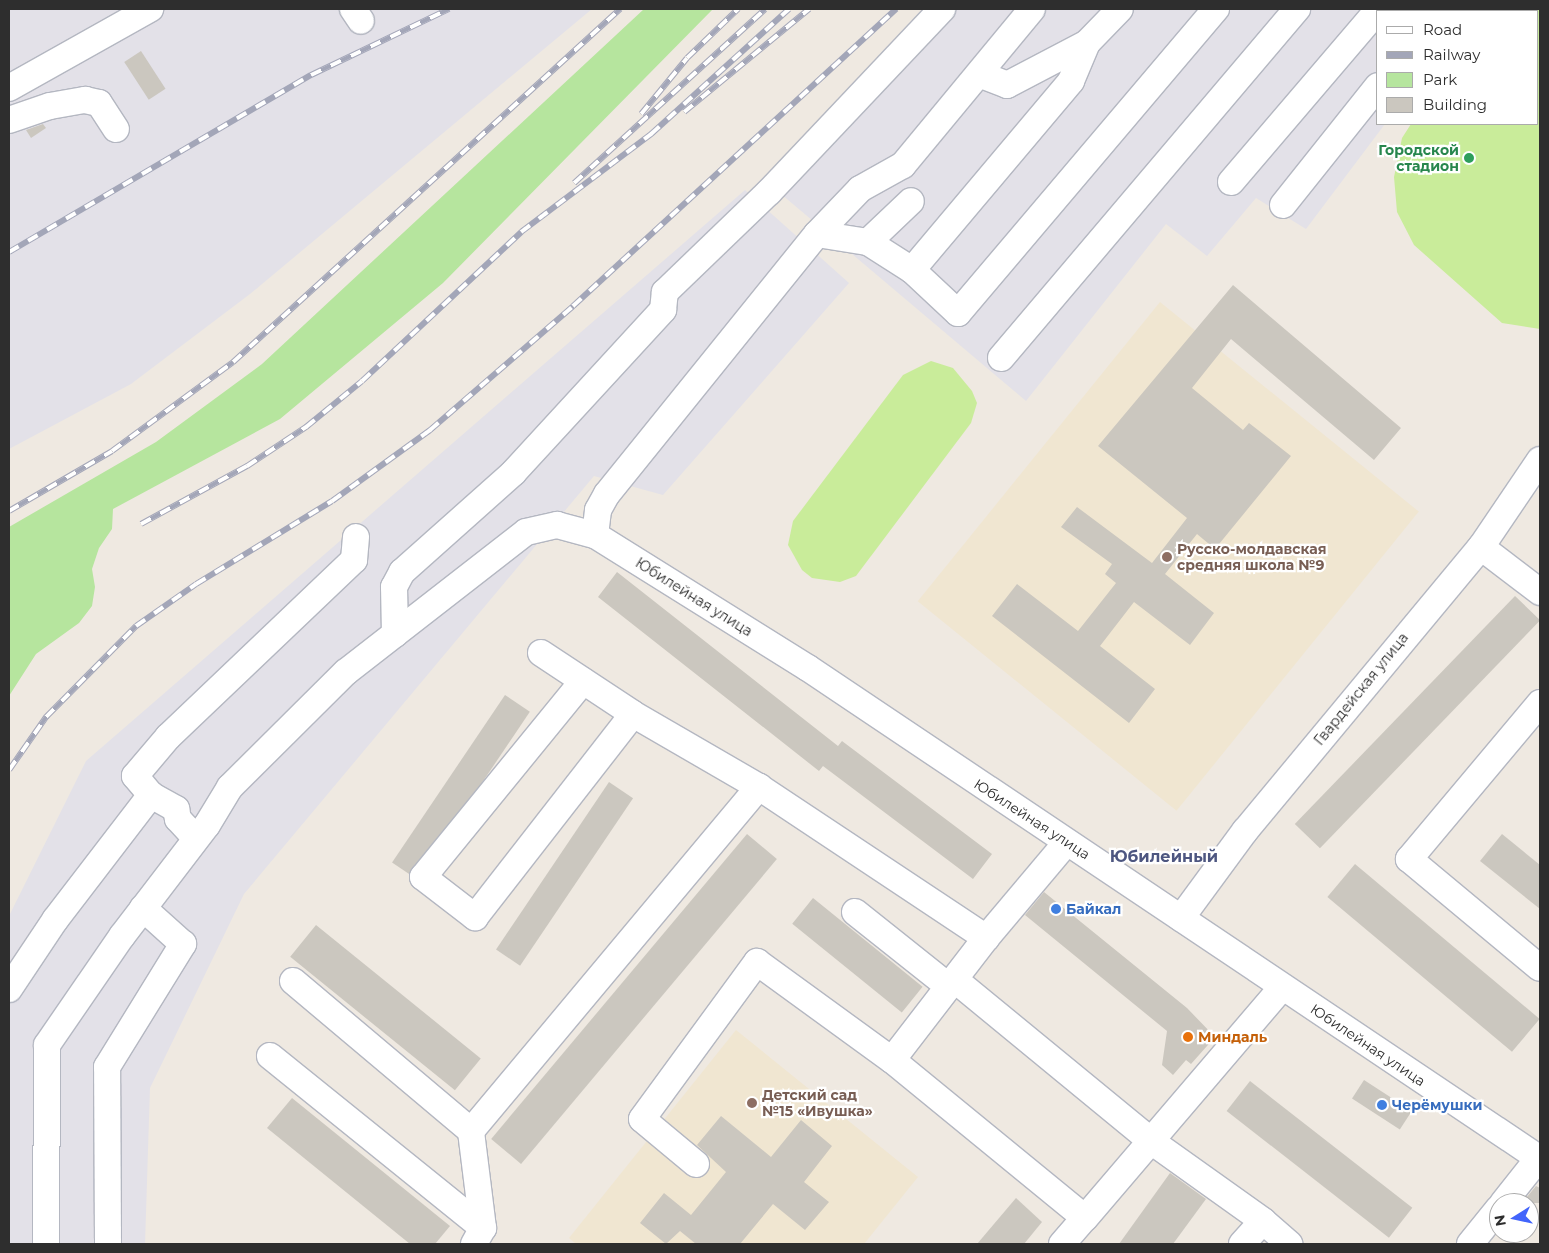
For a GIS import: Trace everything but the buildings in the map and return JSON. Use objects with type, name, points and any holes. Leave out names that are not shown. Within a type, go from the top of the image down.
[{"type":"street","points":[[9,88],[150,9]]},
{"type":"street","points":[[395,634],[394,587],[402,572],[513,473],[663,310],[665,292],[769,192],[942,9]]},
{"type":"street","points":[[596,535],[598,510],[607,494],[817,234],[860,189],[903,165],[1032,9]]},
{"type":"street","points":[[912,270],[1071,81],[1088,44],[1120,9]]},
{"type":"street","points":[[817,234],[868,242],[912,270],[958,313],[1216,9]]},
{"type":"street","points":[[1001,358],[1297,9]]},
{"type":"street","points":[[1231,182],[1376,17]]},
{"type":"street","points":[[979,74],[1007,85],[1088,44]]},
{"type":"street","points":[[1283,205],[1376,89]]},
{"type":"street","points":[[9,120],[50,106],[85,100],[99,103],[116,129]]},
{"type":"street","points":[[868,242],[911,201]]},
{"type":"street","name":"Гвардейская улица","points":[[1181,918],[1245,832],[1481,547],[1540,460]]},
{"type":"street","name":"Юбилейная улица","points":[[46,1244],[47,1045],[143,908],[196,838],[230,787],[346,672],[526,532],[557,525],[596,535],[808,668],[1539,1159]]},
{"type":"street","points":[[196,838],[178,819],[176,808],[151,795],[135,776],[168,737],[354,560],[356,537]]},
{"type":"street","points":[[1481,547],[1540,592]]},
{"type":"street","points":[[540,653],[633,714],[759,787],[986,938]]},
{"type":"street","points":[[583,680],[423,877],[475,917],[633,714]]},
{"type":"street","points":[[1540,703],[1409,860],[1540,968]]},
{"type":"street","points":[[479,1236],[471,1131],[759,787]]},
{"type":"street","points":[[9,989],[55,920],[151,795]]},
{"type":"street","points":[[892,1060],[986,938],[1066,843]]},
{"type":"street","points":[[108,1244],[107,1067],[183,944],[143,908]]},
{"type":"street","points":[[855,912],[951,982],[1152,1142],[1263,1221],[1289,1244]]},
{"type":"street","points":[[696,1164],[642,1119],[758,962],[892,1060],[1084,1218]]},
{"type":"street","points":[[293,981],[471,1131]]},
{"type":"street","points":[[1062,1244],[1152,1142],[1282,987]]},
{"type":"street","points":[[270,1056],[479,1236]]},
{"type":"street","points":[[1511,1193],[1539,1159]]},
{"type":"street","points":[[1470,1244],[1489,1220]]},
{"type":"street","points":[[1242,1244],[1263,1221]]},
{"type":"shaded area","points":[[9,9],[592,9],[250,294],[131,384],[9,449]]},
{"type":"shaded area","points":[[937,9],[1470,9],[1376,10],[1376,125],[1384,125],[1306,229],[1256,198],[1207,256],[1166,224],[1026,401],[768,183]]},
{"type":"shaded area","points":[[745,190],[849,283],[663,495],[594,476],[244,894],[150,1088],[145,1244],[9,1244],[9,916],[86,761]]},
{"type":"shaded area","name":"Русско-молдавская средняя школа №9","points":[[1160,302],[1419,512],[1177,811],[918,601]]},
{"type":"shaded area","name":"Детский сад №15 «Ивушка»","points":[[736,1030],[918,1177],[864,1244],[576,1244],[569,1238]]},
{"type":"green space","points":[[644,9],[713,9],[443,283],[280,419],[113,509],[112,529],[99,548],[92,569],[95,587],[92,606],[79,623],[36,654],[9,696],[9,527],[156,442],[262,364]]},
{"type":"green space","name":"Городской стадион","points":[[1540,9],[1540,329],[1502,323],[1414,245],[1397,212],[1394,177],[1402,138],[1410,125],[1539,125],[1539,10],[1497,10]]},
{"type":"green space","points":[[931,361],[953,368],[972,391],[977,403],[971,423],[856,576],[840,582],[812,578],[802,570],[788,545],[793,521],[903,375]]},
{"type":"railway","points":[[9,252],[311,75],[449,9]]},
{"type":"railway","points":[[9,511],[112,451],[233,362],[620,9]]},
{"type":"railway","points":[[641,114],[687,58],[738,9]]},
{"type":"railway","points":[[574,183],[765,9]]},
{"type":"railway","points":[[141,524],[247,466],[306,427],[362,381],[521,232],[651,134],[789,9]]},
{"type":"railway","points":[[684,112],[809,9]]},
{"type":"railway","points":[[9,770],[46,717],[136,626],[196,584],[332,501],[430,430],[573,306],[896,9]]},
{"type":"place","name":"Городской стадион","points":[[1469,158]]},
{"type":"place","name":"Русско-молдавская средняя школа №9","points":[[1167,557]]},
{"type":"place","name":"Байкал","points":[[1056,909]]},
{"type":"place","name":"Миндаль","points":[[1188,1037]]},
{"type":"place","name":"Детский сад №15 «Ивушка»","points":[[752,1103]]},
{"type":"place","name":"Черёмушки","points":[[1382,1105]]},
{"type":"district","name":"Юбилейный","points":[[1164,857]]}]
